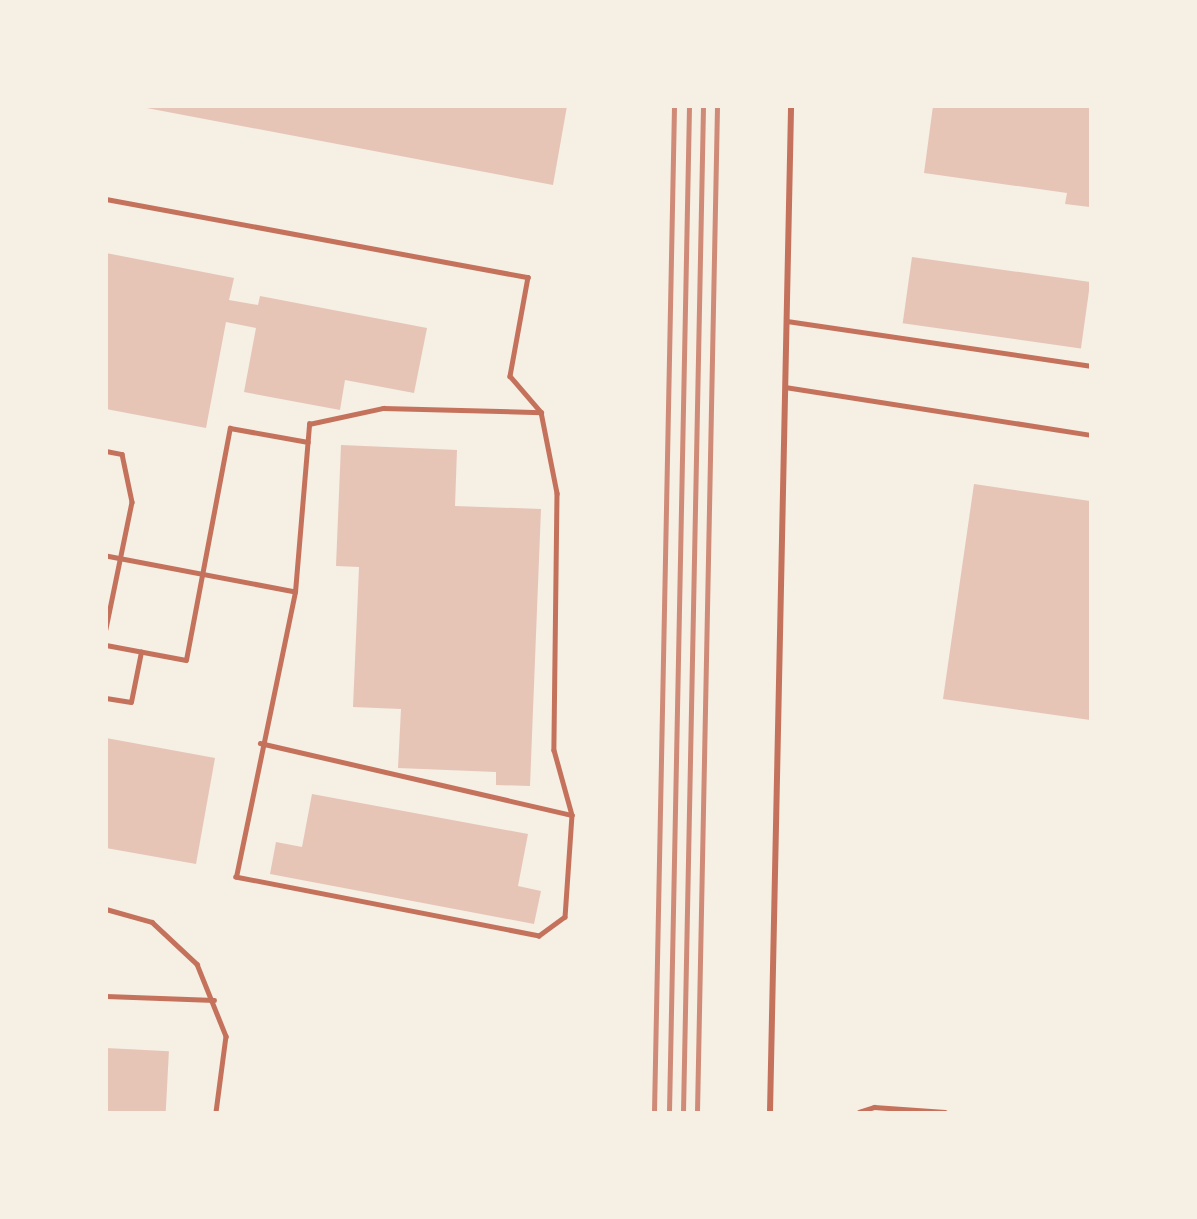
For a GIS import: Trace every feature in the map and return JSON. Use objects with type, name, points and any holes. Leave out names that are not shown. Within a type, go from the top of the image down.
[{"type":"street","points":[[770,1113],[791,106]]},
{"type":"lane","points":[[106,199],[528,277],[510,376],[541,412],[557,493],[554,750],[572,815],[565,917],[539,936],[236,877],[260,742],[295,592],[309,424],[383,408],[541,412]]},
{"type":"lane","points":[[787,321],[1090,366]]},
{"type":"lane","points":[[785,387],[1090,435]]},
{"type":"lane","points":[[106,645],[186,660],[230,428],[308,442]]},
{"type":"lane","points":[[106,451],[122,454],[132,502],[106,629]]},
{"type":"lane","points":[[106,556],[295,592]]},
{"type":"lane","points":[[106,698],[131,702],[141,652]]},
{"type":"lane","points":[[260,742],[572,815]]},
{"type":"lane","points":[[106,909],[152,922],[172,936],[197,964],[214,1000],[226,1036],[216,1113]]},
{"type":"lane","points":[[106,996],[214,1000]]},
{"type":"lane","points":[[860,1113],[874,1107],[945,1113]]},
{"type":"building","points":[[136,106],[567,106],[553,185]]},
{"type":"building","points":[[933,106],[1090,106],[1090,207],[1065,204],[1067,193],[924,173]]},
{"type":"building","points":[[106,253],[234,278],[229,300],[258,305],[260,296],[427,328],[414,393],[345,380],[340,410],[244,392],[256,328],[226,322],[206,428],[106,409]]},
{"type":"building","points":[[912,257],[1090,282],[1081,348],[903,323]]},
{"type":"building","points":[[341,445],[457,450],[455,506],[541,509],[530,786],[496,785],[496,772],[398,768],[401,709],[353,707],[359,567],[336,566]]},
{"type":"building","points":[[974,484],[1090,501],[1090,720],[943,699]]},
{"type":"building","points":[[106,738],[215,758],[196,864],[106,848]]},
{"type":"building","points":[[312,794],[528,834],[518,886],[541,891],[534,924],[270,874],[276,842],[302,847]]},
{"type":"building","points":[[106,1048],[169,1051],[166,1112],[106,1112]]},
{"type":"railway","points":[[654,1112],[674,106]]},
{"type":"railway","points":[[669,1112],[689,106]]},
{"type":"railway","points":[[683,1112],[703,106]]},
{"type":"railway","points":[[697,1112],[717,106]]}]
